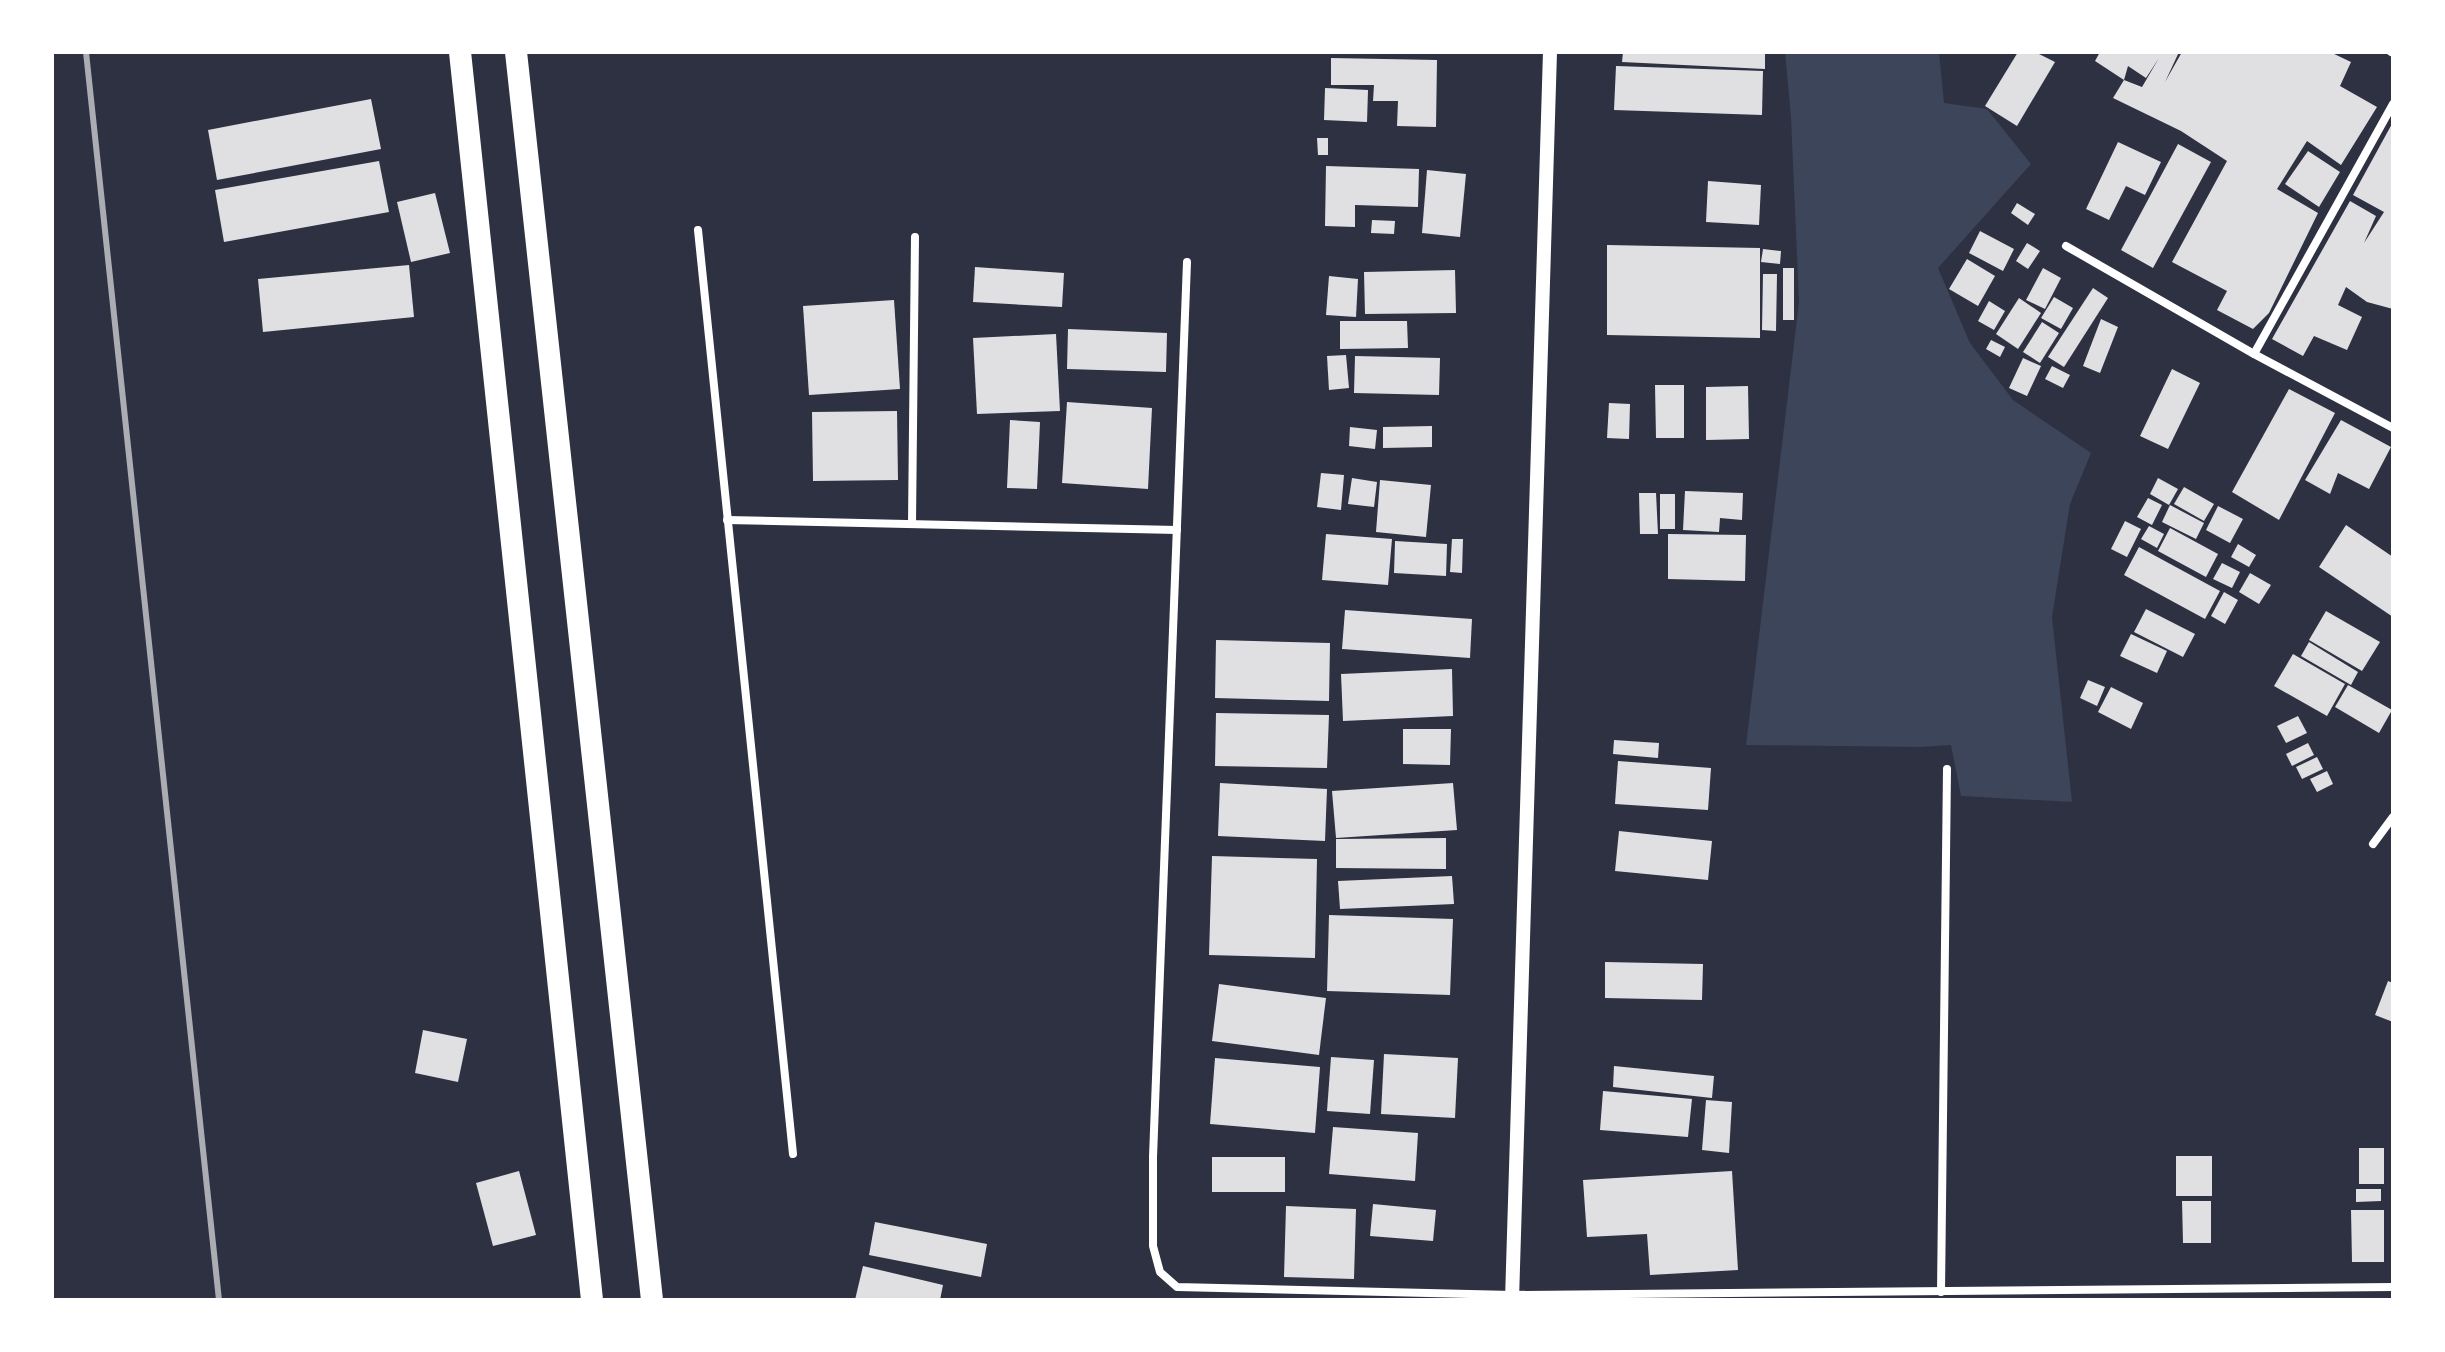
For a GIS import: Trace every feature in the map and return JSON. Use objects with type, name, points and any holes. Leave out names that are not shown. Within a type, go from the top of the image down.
[{"type":"highway","points":[[460,52],[592,1300]]},
{"type":"highway","points":[[516,52],[652,1300]]},
{"type":"street","points":[[1512,1298],[1550,52]]},
{"type":"street","points":[[2254,354],[2393,104]]},
{"type":"street","points":[[698,230],[793,1154]]},
{"type":"street","points":[[912,524],[915,237]]},
{"type":"street","points":[[2066,246],[2254,354],[2393,428]]},
{"type":"street","points":[[1187,262],[1153,1157],[1153,1246],[1160,1272],[1177,1287],[1512,1298],[2393,1287]]},
{"type":"street","points":[[727,520],[1177,530]]},
{"type":"street","points":[[1941,1292],[1947,769]]},
{"type":"street","points":[[2373,844],[2393,817]]},
{"type":"shaded area","points":[[1785,52],[1939,52],[1944,103],[1987,109],[2031,164],[1938,268],[1970,343],[2013,400],[2091,453],[2070,504],[2052,617],[2072,802],[1961,796],[1951,745],[1746,745],[1799,302]]},
{"type":"building","points":[[1623,52],[1765,52],[1765,69],[1622,62]]},
{"type":"building","points":[[2018,52],[2035,52],[2055,62],[2017,126],[1985,106]]},
{"type":"building","points":[[2100,52],[2179,52],[2165,82],[2182,52],[2330,52],[2351,62],[2340,86],[2377,107],[2341,165],[2307,141],[2277,189],[2318,213],[2269,313],[2253,329],[2217,310],[2227,291],[2172,262],[2227,161],[2181,131],[2113,98],[2124,80],[2095,61]],"holes":[[[2159,58],[2142,87],[2124,80],[2128,66],[2146,78]]]},
{"type":"building","points":[[1331,58],[1437,60],[1436,127],[1397,126],[1398,101],[1373,101],[1374,85],[1331,85]]},
{"type":"building","points":[[1616,66],[1763,71],[1762,115],[1614,110]]},
{"type":"building","points":[[1325,88],[1368,90],[1367,122],[1324,120]]},
{"type":"building","points":[[371,99],[381,149],[217,180],[208,130]]},
{"type":"building","points":[[2393,122],[2393,309],[2367,302],[2346,287],[2338,305],[2362,317],[2347,350],[2314,336],[2303,356],[2272,339],[2350,201],[2376,216],[2364,243],[2384,212],[2353,195]]},
{"type":"building","points":[[1317,138],[1328,138],[1328,155],[1318,155]]},
{"type":"building","points":[[2118,142],[2161,162],[2145,195],[2126,186],[2109,220],[2086,209]]},
{"type":"building","points":[[2178,144],[2211,162],[2153,268],[2121,250]]},
{"type":"building","points":[[2308,151],[2340,172],[2319,207],[2285,184]]},
{"type":"building","points":[[379,161],[389,212],[224,242],[215,190]]},
{"type":"building","points":[[1326,166],[1419,169],[1418,207],[1355,205],[1355,227],[1325,226]]},
{"type":"building","points":[[1427,170],[1466,174],[1460,237],[1422,233]]},
{"type":"building","points":[[1708,181],[1761,185],[1759,225],[1706,222]]},
{"type":"building","points":[[435,193],[450,253],[411,262],[397,202]]},
{"type":"building","points":[[2017,203],[2035,214],[2028,225],[2011,213]]},
{"type":"building","points":[[1372,220],[1395,221],[1394,234],[1371,233]]},
{"type":"building","points":[[1980,231],[2014,249],[2003,271],[1969,253]]},
{"type":"building","points":[[2027,243],[2040,251],[2028,269],[2016,261]]},
{"type":"building","points":[[1607,245],[1760,248],[1760,338],[1607,335]]},
{"type":"building","points":[[1763,249],[1781,251],[1780,264],[1761,262]]},
{"type":"building","points":[[1967,259],[1995,276],[1978,306],[1949,289]]},
{"type":"building","points":[[409,265],[414,317],[263,332],[258,279]]},
{"type":"building","points":[[975,267],[1064,273],[1062,307],[973,302]]},
{"type":"building","points":[[1783,268],[1794,268],[1794,320],[1783,320]]},
{"type":"building","points":[[2043,268],[2061,278],[2045,309],[2026,300]]},
{"type":"building","points":[[1455,270],[1456,313],[1365,314],[1364,272]]},
{"type":"building","points":[[1763,274],[1777,274],[1776,331],[1762,330]]},
{"type":"building","points":[[1329,276],[1358,279],[1356,317],[1326,315]]},
{"type":"building","points":[[2093,288],[2108,298],[2064,367],[2048,357]]},
{"type":"building","points":[[2054,297],[2073,308],[2061,329],[2041,318]]},
{"type":"building","points":[[2019,298],[2041,313],[2018,349],[1996,334]]},
{"type":"building","points":[[894,300],[900,389],[809,395],[803,306]]},
{"type":"building","points":[[1989,301],[2005,311],[1994,330],[1978,321]]},
{"type":"building","points":[[2101,319],[2118,327],[2100,373],[2083,366]]},
{"type":"building","points":[[1340,321],[1407,321],[1408,348],[1340,349]]},
{"type":"building","points":[[2042,322],[2059,333],[2040,363],[2023,352]]},
{"type":"building","points":[[1068,329],[1167,333],[1166,372],[1067,369]]},
{"type":"building","points":[[1056,334],[1060,411],[977,414],[973,338]]},
{"type":"building","points":[[1991,340],[2005,347],[2000,357],[1986,349]]},
{"type":"building","points":[[1346,355],[1349,388],[1329,390],[1327,356]]},
{"type":"building","points":[[1355,356],[1440,358],[1439,395],[1354,393]]},
{"type":"building","points":[[2023,358],[2041,366],[2027,396],[2009,388]]},
{"type":"building","points":[[2052,366],[2070,375],[2063,388],[2045,379]]},
{"type":"building","points":[[2172,369],[2200,383],[2168,449],[2140,436]]},
{"type":"building","points":[[1655,385],[1684,385],[1684,438],[1656,438]]},
{"type":"building","points":[[1748,386],[1749,439],[1706,440],[1706,387]]},
{"type":"building","points":[[2289,389],[2335,413],[2279,520],[2232,492]]},
{"type":"building","points":[[1067,402],[1152,408],[1148,489],[1062,483]]},
{"type":"building","points":[[1609,403],[1630,404],[1629,439],[1607,438]]},
{"type":"building","points":[[897,411],[898,480],[813,481],[812,412]]},
{"type":"building","points":[[1010,420],[1040,422],[1037,489],[1007,488]]},
{"type":"building","points":[[2341,420],[2391,447],[2369,489],[2338,473],[2330,494],[2305,480]]},
{"type":"building","points":[[1432,426],[1432,447],[1383,448],[1383,427]]},
{"type":"building","points":[[1350,427],[1377,430],[1375,449],[1349,446]]},
{"type":"building","points":[[1321,473],[1344,475],[1341,510],[1317,507]]},
{"type":"building","points":[[1352,478],[1377,482],[1374,507],[1348,504]]},
{"type":"building","points":[[2158,478],[2178,489],[2169,505],[2150,494]]},
{"type":"building","points":[[1380,480],[1431,485],[1426,537],[1376,532]]},
{"type":"building","points":[[2184,487],[2214,504],[2204,521],[2174,504]]},
{"type":"building","points":[[1685,491],[1743,493],[1742,520],[1720,518],[1719,532],[1683,530]]},
{"type":"building","points":[[1639,493],[1656,493],[1658,534],[1640,534]]},
{"type":"building","points":[[1660,494],[1675,494],[1675,529],[1660,529]]},
{"type":"building","points":[[2148,498],[2162,505],[2152,525],[2137,517]]},
{"type":"building","points":[[2170,505],[2204,523],[2196,539],[2162,522]]},
{"type":"building","points":[[2218,506],[2243,519],[2230,543],[2206,530]]},
{"type":"building","points":[[2125,521],[2141,529],[2127,557],[2111,549]]},
{"type":"building","points":[[2346,525],[2393,557],[2393,617],[2319,567]]},
{"type":"building","points":[[2149,526],[2164,534],[2157,548],[2141,539]]},
{"type":"building","points":[[2170,528],[2218,554],[2206,577],[2158,551]]},
{"type":"building","points":[[1326,534],[1392,539],[1388,585],[1322,580]]},
{"type":"building","points":[[1668,534],[1746,535],[1745,581],[1668,579]]},
{"type":"building","points":[[1452,539],[1463,539],[1462,573],[1450,572]]},
{"type":"building","points":[[1395,541],[1447,544],[1446,576],[1394,573]]},
{"type":"building","points":[[2238,544],[2256,555],[2249,567],[2231,557]]},
{"type":"building","points":[[2139,547],[2220,591],[2205,619],[2124,575]]},
{"type":"building","points":[[2222,563],[2240,572],[2232,588],[2213,579]]},
{"type":"building","points":[[2250,573],[2271,585],[2259,604],[2239,592]]},
{"type":"building","points":[[2224,592],[2238,600],[2225,624],[2211,616]]},
{"type":"building","points":[[2146,609],[2195,634],[2183,657],[2134,632]]},
{"type":"building","points":[[1345,610],[1472,619],[1470,658],[1342,649]]},
{"type":"building","points":[[2326,611],[2380,642],[2362,671],[2309,640]]},
{"type":"building","points":[[2131,634],[2167,651],[2157,673],[2120,656]]},
{"type":"building","points":[[1216,640],[1330,643],[1329,701],[1215,698]]},
{"type":"building","points":[[2309,642],[2358,672],[2351,685],[2301,656]]},
{"type":"building","points":[[2293,654],[2345,684],[2327,716],[2274,686]]},
{"type":"building","points":[[1452,669],[1453,716],[1343,721],[1341,674]]},
{"type":"building","points":[[2088,680],[2105,687],[2097,706],[2080,698]]},
{"type":"building","points":[[2348,685],[2392,710],[2379,733],[2335,707]]},
{"type":"building","points":[[2111,687],[2143,703],[2131,729],[2098,712]]},
{"type":"building","points":[[1216,713],[1329,715],[1327,768],[1215,766]]},
{"type":"building","points":[[2298,716],[2307,733],[2286,743],[2277,726]]},
{"type":"building","points":[[1403,729],[1451,729],[1450,765],[1403,764]]},
{"type":"building","points":[[1614,740],[1659,743],[1658,758],[1613,754]]},
{"type":"building","points":[[2308,743],[2314,755],[2292,766],[2286,754]]},
{"type":"building","points":[[2317,757],[2323,769],[2302,779],[2296,767]]},
{"type":"building","points":[[1618,761],[1711,768],[1708,810],[1615,804]]},
{"type":"building","points":[[2327,771],[2333,784],[2317,792],[2310,779]]},
{"type":"building","points":[[1220,783],[1327,789],[1325,841],[1218,836]]},
{"type":"building","points":[[1453,783],[1457,830],[1336,838],[1332,791]]},
{"type":"building","points":[[1619,831],[1712,841],[1708,880],[1615,871]]},
{"type":"building","points":[[1446,838],[1446,869],[1336,868],[1336,839]]},
{"type":"building","points":[[1212,856],[1317,859],[1315,958],[1209,955]]},
{"type":"building","points":[[1452,876],[1454,904],[1340,909],[1338,881]]},
{"type":"building","points":[[1329,915],[1453,919],[1450,995],[1327,991]]},
{"type":"building","points":[[1605,962],[1703,964],[1702,1000],[1605,998]]},
{"type":"building","points":[[2388,981],[2393,983],[2393,1022],[2375,1015]]},
{"type":"building","points":[[1219,984],[1326,998],[1319,1055],[1212,1041]]},
{"type":"building","points":[[423,1030],[467,1039],[458,1082],[415,1073]]},
{"type":"building","points":[[1384,1054],[1458,1058],[1455,1118],[1381,1114]]},
{"type":"building","points":[[1331,1057],[1374,1060],[1370,1114],[1327,1111]]},
{"type":"building","points":[[1215,1058],[1320,1067],[1315,1133],[1210,1124]]},
{"type":"building","points":[[1614,1066],[1714,1076],[1712,1098],[1613,1087]]},
{"type":"building","points":[[1603,1091],[1692,1099],[1688,1137],[1600,1130]]},
{"type":"building","points":[[1706,1100],[1732,1102],[1729,1153],[1702,1150]]},
{"type":"building","points":[[1333,1127],[1418,1133],[1415,1181],[1329,1174]]},
{"type":"building","points":[[2359,1148],[2384,1148],[2384,1184],[2359,1184]]},
{"type":"building","points":[[2176,1156],[2212,1156],[2212,1196],[2176,1196]]},
{"type":"building","points":[[1212,1157],[1285,1157],[1285,1192],[1212,1192]]},
{"type":"building","points":[[519,1171],[536,1235],[493,1246],[476,1183]]},
{"type":"building","points":[[1732,1171],[1738,1270],[1650,1275],[1647,1234],[1587,1237],[1583,1180]]},
{"type":"building","points":[[2356,1189],[2381,1189],[2381,1201],[2356,1202]]},
{"type":"building","points":[[2182,1201],[2211,1201],[2211,1243],[2183,1243]]},
{"type":"building","points":[[1373,1204],[1436,1210],[1433,1241],[1370,1236]]},
{"type":"building","points":[[1286,1206],[1356,1209],[1354,1279],[1284,1277]]},
{"type":"building","points":[[2351,1210],[2384,1210],[2384,1262],[2352,1262]]},
{"type":"building","points":[[875,1222],[987,1244],[981,1277],[869,1255]]},
{"type":"building","points":[[863,1266],[943,1285],[940,1300],[855,1300]]},
{"type":"railway","points":[[86,52],[219,1300]]}]
